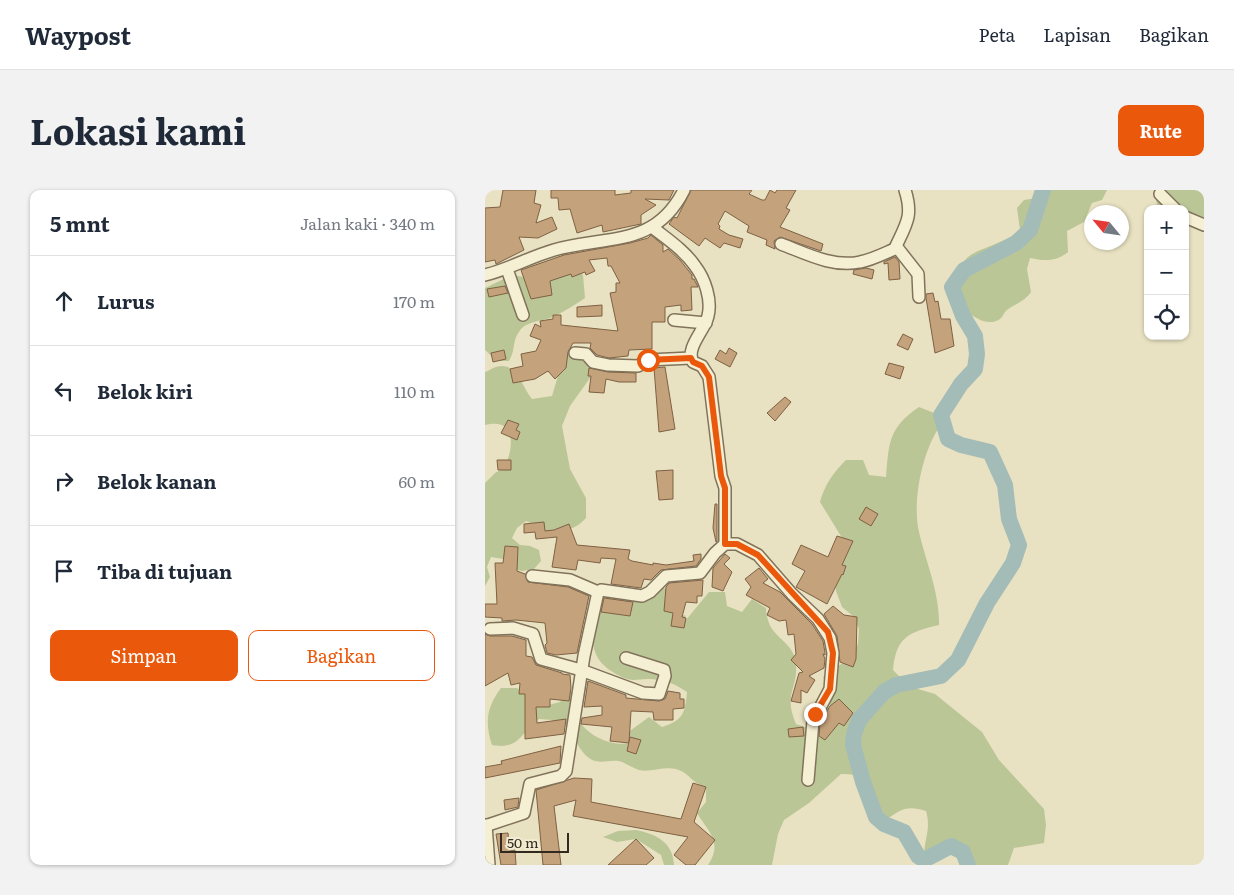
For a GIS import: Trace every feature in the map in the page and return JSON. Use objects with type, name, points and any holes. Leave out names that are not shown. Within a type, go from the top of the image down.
[{"type":"street","points":[[485,275],[507,270],[556,250],[595,240],[632,236],[652,227],[673,208],[684,190]]},
{"type":"street","points":[[781,244],[828,261],[849,264],[862,262],[897,248],[909,216],[910,204],[905,190]]},
{"type":"street","points":[[1160,194],[1171,205]]},
{"type":"street","points":[[1189,219],[1204,225]]},
{"type":"street","points":[[652,227],[687,256],[702,276],[709,306],[705,323],[692,350],[691,358],[693,362],[702,366],[707,372],[711,387],[721,476],[725,488],[725,544]]},
{"type":"street","points":[[897,248],[918,274],[919,297]]},
{"type":"street","points":[[507,270],[523,315]]},
{"type":"street","points":[[674,320],[705,323]]},
{"type":"street","points":[[575,353],[586,354],[593,362],[608,366],[638,366],[648,360],[691,358]]},
{"type":"street","points":[[532,576],[569,580],[598,592],[602,591],[634,597],[645,595],[666,576],[700,573],[715,553],[725,544],[737,544],[758,555],[792,594],[818,619],[830,638],[833,653],[830,689],[813,721],[808,780]]},
{"type":"street","points":[[489,865],[486,825],[524,813],[530,784],[564,773],[581,670],[598,592]]},
{"type":"street","points":[[490,629],[513,628],[533,634],[539,658],[581,670],[643,692],[659,694],[665,676],[664,670],[626,658]]},
{"type":"green space","points":[[1041,190],[1107,190],[1102,200],[1091,205],[1084,205],[1084,222],[1067,231],[1068,252],[1059,258],[1050,260],[1030,258],[1027,269],[1031,292],[1023,300],[1007,310],[1000,319],[993,322],[978,319],[964,309],[952,290],[952,282],[956,273],[970,255],[1014,235],[1020,230],[1017,208],[1024,200],[1036,198]]},
{"type":"green space","points":[[1154,190],[1204,190],[1204,227],[1189,225],[1189,205],[1157,205]]},
{"type":"green space","points":[[532,265],[575,268],[583,275],[585,298],[555,316],[526,325],[517,335],[509,361],[497,361],[485,350],[485,288],[512,275],[524,277],[522,268],[533,274]]},
{"type":"green space","points":[[571,347],[580,350],[593,367],[590,378],[570,406],[562,426],[570,469],[586,498],[586,518],[572,528],[544,534],[536,525],[526,521],[517,528],[512,538],[520,545],[530,546],[539,550],[541,561],[534,569],[522,571],[510,568],[503,559],[491,557],[487,567],[490,577],[485,586],[485,483],[495,473],[504,468],[511,444],[508,430],[503,426],[495,424],[485,425],[485,372],[496,367],[503,366],[509,368],[518,376],[532,399],[552,396],[562,353]]},
{"type":"green space","points":[[919,407],[934,413],[938,429],[927,451],[923,465],[918,493],[917,520],[932,578],[939,613],[939,625],[920,630],[906,638],[897,650],[893,670],[904,681],[918,689],[935,694],[982,732],[999,760],[1044,809],[1046,825],[1044,843],[1014,848],[1008,865],[974,865],[969,851],[959,842],[949,838],[938,848],[924,855],[928,828],[926,811],[909,808],[896,813],[886,820],[868,782],[862,777],[841,774],[809,803],[784,820],[778,834],[772,865],[708,865],[714,850],[713,838],[697,813],[706,802],[706,787],[684,773],[670,768],[644,771],[618,761],[601,762],[590,759],[582,751],[568,725],[553,720],[539,719],[514,743],[501,746],[492,745],[488,730],[488,716],[492,702],[501,688],[517,688],[544,706],[560,702],[571,690],[579,720],[583,726],[594,735],[608,742],[629,743],[632,738],[627,733],[649,717],[662,727],[679,719],[684,711],[687,692],[674,684],[664,681],[654,679],[633,680],[620,676],[608,669],[600,661],[595,653],[593,644],[595,625],[607,596],[615,601],[623,592],[640,590],[655,583],[669,591],[673,618],[685,615],[686,620],[709,592],[725,592],[727,606],[742,612],[752,599],[766,608],[772,629],[789,646],[795,657],[796,673],[791,698],[792,714],[796,724],[811,729],[830,713],[830,697],[823,677],[851,657],[858,644],[859,629],[853,616],[842,607],[836,591],[835,575],[847,546],[820,502],[824,490],[830,479],[846,460],[863,460],[869,475],[886,477],[892,437],[901,422]]},
{"type":"green space","points":[[636,830],[662,840],[670,850],[674,865],[664,865],[661,855],[636,839],[617,842],[603,837],[618,831]]},
{"type":"building","points":[[503,190],[536,190],[534,203],[541,205],[536,223],[552,217],[557,229],[538,238],[519,237],[524,250],[496,264],[495,260],[485,262],[485,208],[500,207]]},
{"type":"building","points":[[551,190],[615,190],[615,195],[631,193],[631,190],[674,190],[669,200],[645,199],[656,205],[641,215],[641,224],[603,232],[602,225],[577,233],[570,209],[559,210],[558,198],[551,198]]},
{"type":"building","points":[[691,190],[752,190],[749,194],[765,200],[770,190],[775,193],[777,190],[796,190],[786,208],[790,210],[780,227],[823,244],[821,251],[780,237],[774,241],[775,249],[766,245],[767,240],[747,232],[749,226],[725,211],[718,224],[720,226],[719,229],[729,235],[743,239],[740,248],[724,243],[720,248],[705,238],[699,246],[669,224],[674,217],[677,218]]},
{"type":"building","points":[[651,235],[663,245],[663,252],[668,249],[692,275],[692,279],[694,279],[698,287],[691,287],[692,310],[681,311],[681,305],[665,307],[665,322],[652,322],[652,349],[629,350],[628,356],[609,358],[597,355],[590,348],[591,343],[573,343],[568,352],[566,368],[555,379],[548,371],[535,379],[513,383],[510,369],[523,366],[521,354],[536,351],[541,340],[530,336],[535,324],[541,327],[540,321],[553,319],[553,315],[561,315],[561,325],[618,331],[610,293],[616,292],[616,283],[620,283],[611,266],[608,266],[607,258],[589,260],[595,271],[586,275],[585,272],[572,277],[571,274],[550,281],[552,295],[531,299],[521,270],[564,255],[630,243],[648,238]]},
{"type":"building","points":[[895,257],[899,262],[900,279],[889,280],[888,263],[884,264],[884,262]]},
{"type":"building","points":[[866,268],[874,270],[872,279],[853,274],[854,270]]},
{"type":"building","points":[[505,286],[508,293],[489,297],[487,289]]},
{"type":"building","points":[[933,293],[935,302],[938,301],[941,319],[950,319],[954,346],[935,353],[926,298],[926,294]]},
{"type":"building","points":[[602,305],[602,316],[577,317],[577,307]]},
{"type":"building","points":[[903,334],[913,339],[908,350],[897,345]]},
{"type":"building","points":[[729,348],[737,353],[730,367],[715,359],[720,350],[726,354]]},
{"type":"building","points":[[504,350],[506,359],[493,362],[491,353]]},
{"type":"building","points":[[889,363],[904,367],[900,379],[885,374]]},
{"type":"building","points":[[665,367],[675,429],[659,432],[654,368]]},
{"type":"building","points":[[589,368],[608,372],[636,373],[636,382],[619,382],[606,379],[604,393],[589,392],[591,376],[588,376]]},
{"type":"building","points":[[785,397],[791,402],[775,421],[767,413]]},
{"type":"building","points":[[508,420],[519,424],[516,430],[520,432],[517,440],[501,433]]},
{"type":"building","points":[[497,460],[511,460],[511,470],[498,470]]},
{"type":"building","points":[[673,470],[673,499],[659,500],[656,471]]},
{"type":"building","points":[[715,504],[717,504],[716,542],[713,528]]},
{"type":"building","points":[[866,507],[878,514],[871,526],[859,519]]},
{"type":"building","points":[[544,522],[545,531],[554,530],[569,524],[577,545],[630,550],[628,559],[632,561],[653,565],[653,563],[666,565],[694,561],[693,555],[701,554],[701,559],[696,566],[661,570],[651,580],[644,579],[641,588],[611,584],[616,559],[601,558],[600,563],[578,560],[576,570],[552,567],[557,537],[536,539],[535,532],[524,533],[524,524]]},
{"type":"building","points":[[837,536],[853,541],[842,565],[846,566],[843,575],[827,604],[796,587],[805,571],[792,564],[801,545],[828,557]]},
{"type":"building","points":[[505,546],[518,547],[517,571],[525,574],[528,582],[568,587],[589,596],[577,653],[556,655],[547,653],[545,623],[516,620],[502,621],[502,618],[485,617],[485,604],[497,604],[495,563],[503,563]]},
{"type":"building","points":[[725,554],[730,558],[724,564],[732,572],[723,591],[712,587],[713,568]]},
{"type":"building","points":[[759,568],[768,579],[763,583],[780,592],[812,624],[823,641],[825,653],[825,655],[823,654],[825,659],[824,668],[809,676],[815,680],[807,693],[801,690],[801,703],[791,701],[799,673],[803,672],[791,660],[796,654],[794,634],[788,635],[786,620],[779,621],[767,615],[770,608],[746,595],[751,587],[745,579]]},
{"type":"building","points":[[703,580],[702,596],[697,596],[697,603],[686,602],[682,617],[686,618],[684,628],[671,626],[673,613],[664,611],[666,587],[669,583]]},
{"type":"building","points":[[604,598],[633,602],[630,616],[601,612]]},
{"type":"building","points":[[833,606],[844,615],[857,617],[856,659],[853,667],[840,662],[837,636],[824,614]]},
{"type":"building","points":[[485,634],[490,636],[512,636],[526,640],[526,656],[532,657],[536,665],[570,675],[569,701],[550,699],[550,707],[536,707],[537,723],[566,719],[564,734],[525,739],[525,694],[519,694],[520,683],[511,685],[508,673],[485,686]]},
{"type":"building","points":[[588,681],[626,695],[626,698],[659,701],[665,699],[668,691],[680,693],[680,699],[684,699],[684,708],[673,709],[673,720],[654,720],[653,712],[631,711],[629,743],[610,741],[612,727],[581,724],[582,718],[602,715],[602,706],[584,707]]},
{"type":"building","points":[[839,699],[853,713],[844,726],[839,723],[825,740],[819,736],[820,723],[830,706]]},
{"type":"building","points":[[803,727],[804,736],[789,737],[788,729]]},
{"type":"building","points":[[630,737],[641,740],[636,754],[627,751]]},
{"type":"building","points":[[561,746],[560,763],[485,778],[485,767],[502,764],[501,761]]},
{"type":"building","points":[[574,778],[592,779],[591,802],[681,819],[693,783],[706,787],[694,822],[715,840],[695,865],[686,865],[674,855],[688,837],[573,816],[576,800],[554,806],[561,865],[543,865],[536,790]]},
{"type":"building","points":[[519,798],[518,807],[505,810],[504,800]]},
{"type":"building","points":[[508,833],[511,851],[515,850],[516,865],[501,865],[496,834]]},
{"type":"building","points":[[636,839],[654,858],[646,865],[608,865]]},
{"type":"waterway","points":[[968,865],[963,852],[951,846],[924,860],[918,856],[904,832],[884,824],[876,817],[863,782],[853,745],[854,734],[859,720],[884,692],[896,685],[941,676],[958,660],[987,603],[1013,563],[1019,545],[1009,519],[1005,485],[990,452],[961,445],[948,439],[941,415],[961,384],[975,369],[977,354],[975,336],[963,316],[952,287],[964,270],[1016,243],[1030,230],[1043,190]]},
{"type":"route","points":[[648,360],[691,358],[694,363],[700,364],[707,372],[711,387],[711,401],[717,433],[721,476],[725,488],[725,544],[737,544],[758,555],[792,594],[818,619],[828,632],[830,638],[833,653],[830,689],[829,694],[815,714]]}]
